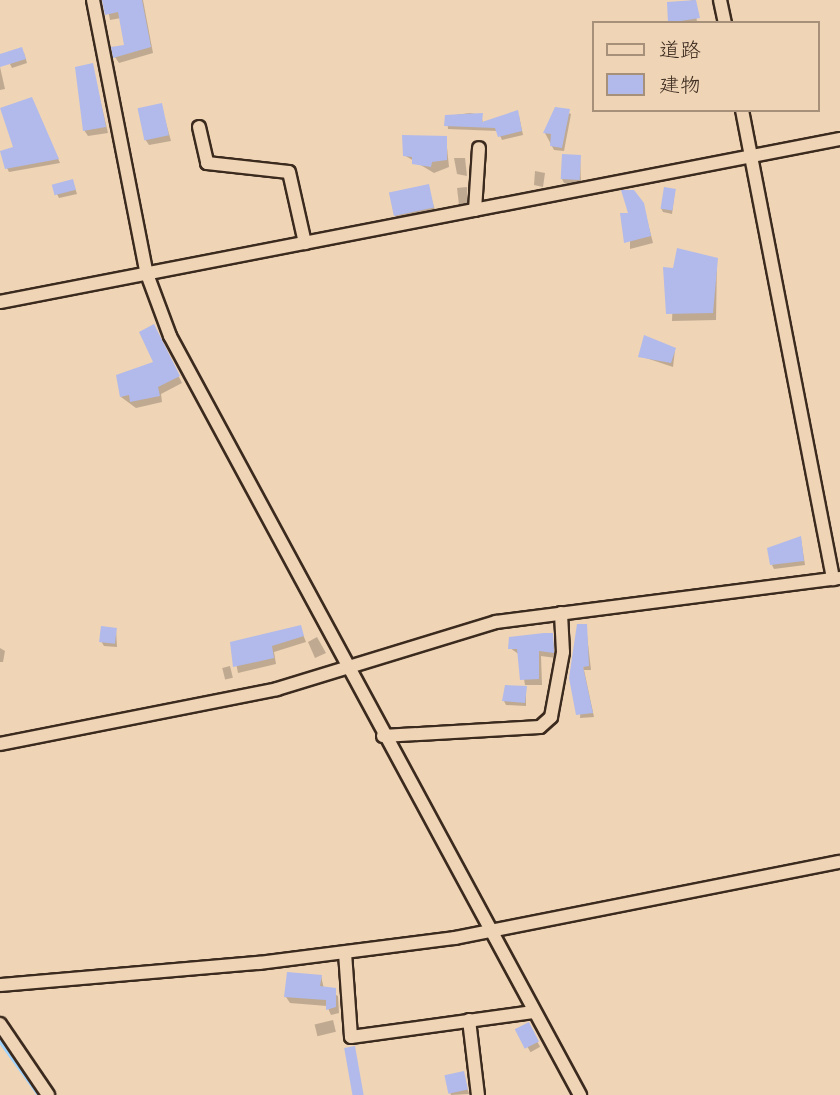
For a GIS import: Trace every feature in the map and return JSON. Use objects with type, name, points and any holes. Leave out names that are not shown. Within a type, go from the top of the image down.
[{"type":"street","points":[[93,0],[147,274],[170,336],[346,670],[580,1095]]},
{"type":"street","points":[[720,0],[725,21]]},
{"type":"street","points":[[0,744],[346,670],[496,622],[837,578],[742,112]]},
{"type":"street","points":[[199,127],[207,163],[289,172],[305,243]]},
{"type":"street","points":[[0,302],[840,139]]},
{"type":"street","points":[[475,210],[479,148]]},
{"type":"street","points":[[383,736],[540,727],[554,704],[563,652],[561,613]]},
{"type":"street","points":[[0,985],[345,953],[488,932],[840,862]]},
{"type":"street","points":[[345,953],[351,1037],[533,1012]]},
{"type":"street","points":[[469,1020],[478,1095]]},
{"type":"street","points":[[0,1024],[48,1095]]},
{"type":"building","points":[[102,0],[142,0],[151,47],[113,58],[111,47],[124,45],[118,12],[105,15]]},
{"type":"building","points":[[696,0],[700,18],[668,21],[667,2]]},
{"type":"building","points":[[22,47],[26,59],[0,67],[0,54]]},
{"type":"building","points":[[93,63],[106,127],[83,131],[75,67]]},
{"type":"building","points":[[32,97],[59,159],[5,169],[0,151],[13,147],[0,108]]},
{"type":"building","points":[[162,103],[169,135],[144,140],[138,108]]},
{"type":"building","points":[[555,107],[570,109],[562,148],[550,146],[551,134],[543,133]]},
{"type":"building","points":[[518,110],[522,131],[498,137],[495,128],[444,126],[445,115],[483,113],[482,122]]},
{"type":"building","points":[[402,135],[447,136],[447,160],[432,162],[431,167],[412,164],[412,157],[403,156]]},
{"type":"building","points":[[562,154],[581,155],[580,180],[561,179]]},
{"type":"building","points":[[73,179],[76,190],[55,195],[52,185]]},
{"type":"building","points":[[429,184],[434,207],[394,216],[389,193]]},
{"type":"building","points":[[664,187],[676,189],[672,211],[661,209]]},
{"type":"building","points":[[621,190],[634,190],[644,203],[651,236],[624,243],[620,213],[628,213]]},
{"type":"building","points":[[677,248],[718,258],[713,313],[666,314],[663,267],[673,268]]},
{"type":"building","points":[[154,324],[180,376],[158,387],[160,396],[130,402],[129,395],[120,397],[116,375],[153,362],[139,332]]},
{"type":"building","points":[[644,335],[676,348],[671,363],[638,357]]},
{"type":"building","points":[[801,536],[804,561],[770,565],[767,548]]},
{"type":"building","points":[[577,624],[587,624],[589,666],[583,667],[593,713],[576,715],[569,678]]},
{"type":"building","points":[[301,625],[304,636],[272,646],[274,658],[233,667],[230,642]]},
{"type":"building","points":[[101,626],[117,628],[115,644],[99,642]]},
{"type":"building","points":[[553,633],[554,653],[539,651],[539,679],[520,680],[517,649],[508,649],[509,637]]},
{"type":"building","points":[[505,685],[527,686],[525,703],[502,701]]},
{"type":"building","points":[[287,972],[322,975],[320,986],[336,988],[336,1007],[326,1010],[326,1000],[284,997]]},
{"type":"building","points":[[529,1022],[539,1042],[525,1049],[515,1029]]},
{"type":"building","points":[[355,1046],[364,1095],[352,1095],[344,1048]]},
{"type":"building","points":[[464,1071],[468,1090],[448,1094],[444,1075]]},
{"type":"waterway","points":[[0,1040],[40,1095]]}]
